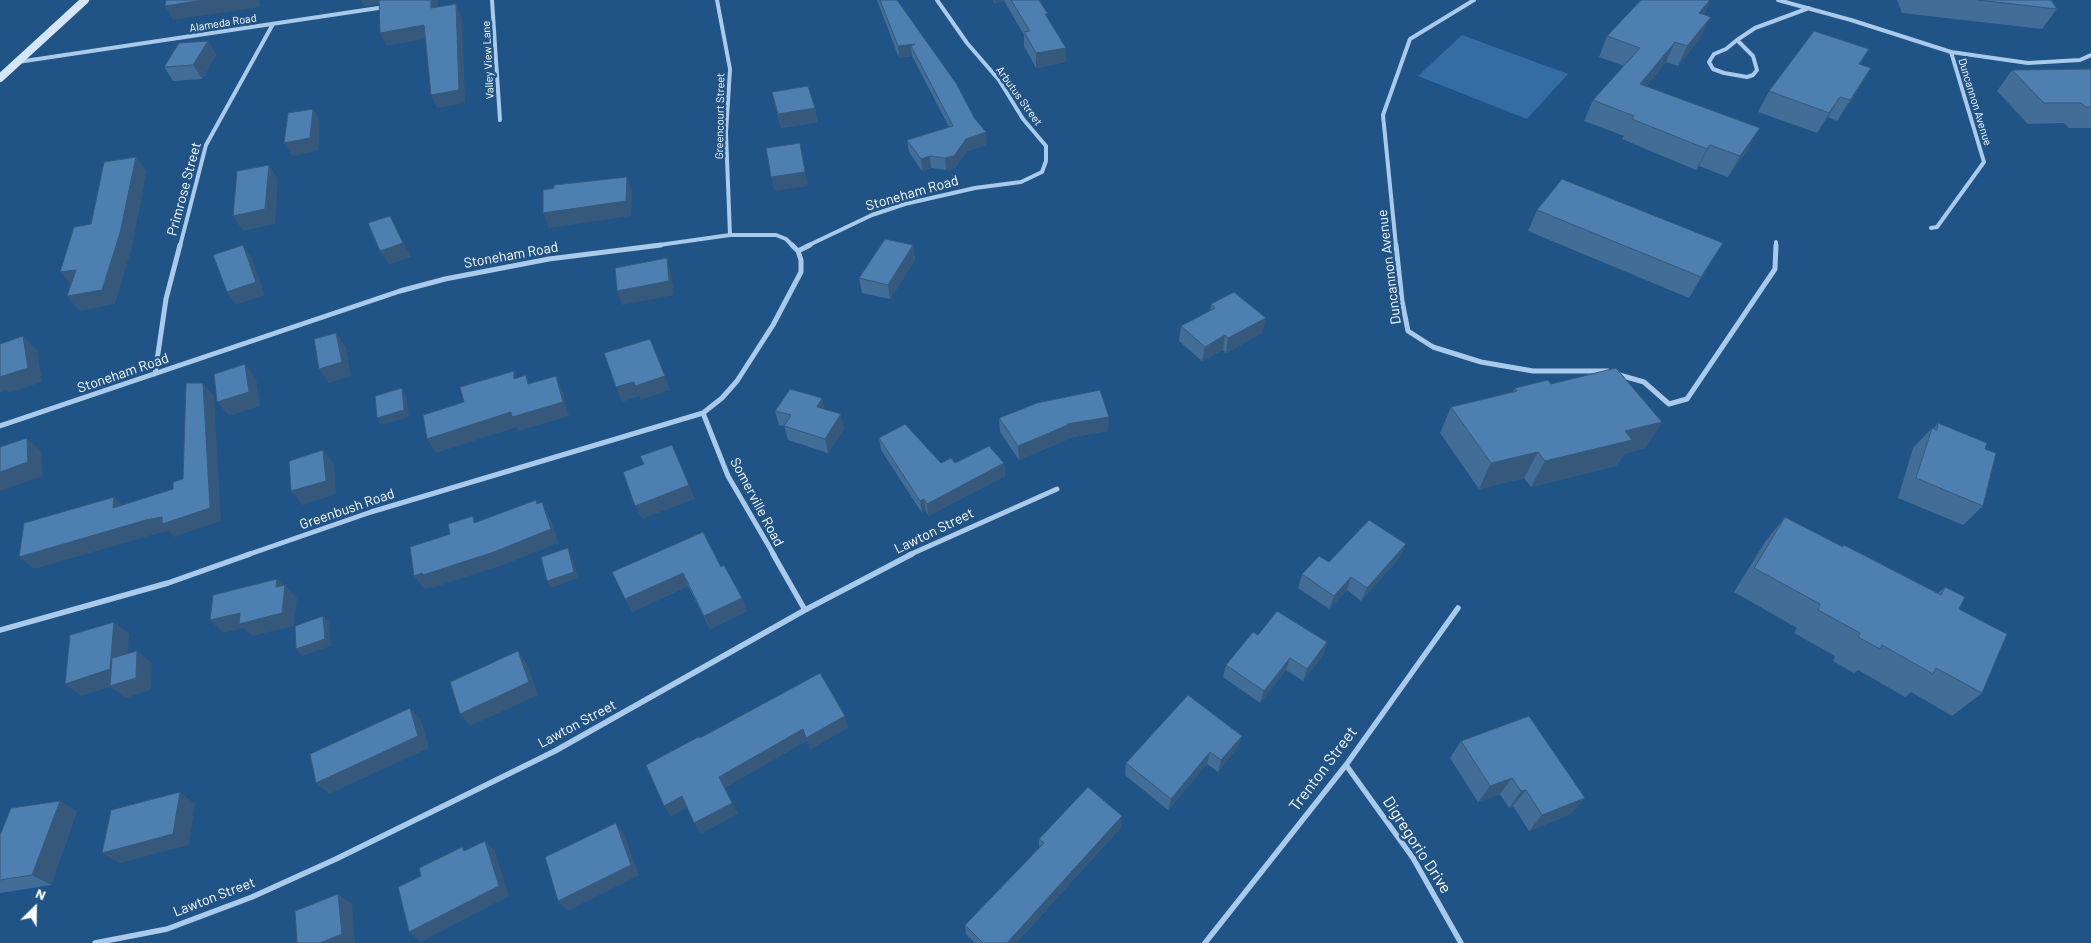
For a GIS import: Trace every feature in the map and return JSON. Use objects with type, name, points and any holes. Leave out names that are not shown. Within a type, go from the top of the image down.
[{"type":"main road","points":[[0,78],[85,0]]},
{"type":"street","name":"Valley View Lane","points":[[492,0],[500,120]]},
{"type":"street","name":"Greencourt Street","points":[[717,0],[730,69],[726,133],[730,234]]},
{"type":"street","name":"Arbutus Street","points":[[937,0],[973,51],[999,80],[1023,119],[1046,146],[1046,161],[1042,172],[1030,180]]},
{"type":"street","name":"Duncannon Avenue","points":[[1474,0],[1410,39],[1383,115],[1402,301],[1408,331],[1434,347],[1481,362],[1533,371],[1609,372],[1644,382],[1669,404],[1687,398],[1776,269],[1776,242]]},
{"type":"street","name":"Duncannon Avenue","points":[[1778,0],[1851,20],[1951,52],[2028,63],[2080,60],[2091,55]]},
{"type":"street","name":"Alameda Road","points":[[17,62],[393,6]]},
{"type":"street","points":[[1737,40],[1753,56],[1757,70],[1753,75],[1747,77],[1724,73],[1713,69],[1709,62],[1714,54],[1726,49],[1737,40],[1755,28],[1809,8]]},
{"type":"street","name":"Primrose Street","points":[[155,374],[166,299],[206,145],[273,24]]},
{"type":"street","name":"Duncannon Avenue","points":[[1931,228],[1937,227],[1984,162],[1951,52]]},
{"type":"street","name":"Stoneham Road","points":[[0,426],[400,291],[452,277],[549,259],[642,248],[730,234],[776,235],[786,239],[798,251],[872,215],[905,204],[975,188],[1030,180]]},
{"type":"street","points":[[704,413],[737,382],[770,332],[801,272],[801,260],[798,251]]},
{"type":"street","name":"Somerville Road","points":[[704,413],[728,476],[805,610]]},
{"type":"street","name":"Greenbush Road","points":[[0,630],[168,583],[371,512],[704,413]]},
{"type":"street","name":"Lawton Street","points":[[95,943],[167,928],[252,897],[336,859],[555,751],[805,610],[932,544],[1057,489]]},
{"type":"street","name":"Trenton Street","points":[[1205,943],[1346,765],[1458,608]]},
{"type":"street","name":"Digregorio Drive","points":[[1346,765],[1413,858],[1461,943]]},
{"type":"shaded area","points":[[1462,35],[1568,74],[1527,119],[1418,76]]},
{"type":"building","points":[[166,0],[204,0],[165,6]]},
{"type":"building","points":[[379,0],[431,0],[431,8],[456,4],[459,90],[431,95],[424,25],[380,33]]},
{"type":"building","points":[[880,0],[897,0],[956,83],[975,119],[986,132],[966,139],[954,156],[945,158],[930,156],[921,159],[907,140],[953,126],[911,46],[915,44],[898,46]]},
{"type":"building","points":[[1011,0],[1039,0],[1048,14],[1045,14],[1066,48],[1036,53],[1024,32],[1030,31]]},
{"type":"building","points":[[1641,0],[1710,0],[1699,13],[1711,17],[1687,46],[1675,42],[1640,84],[1760,128],[1740,156],[1710,145],[1707,149],[1632,119],[1634,116],[1593,100],[1640,48],[1607,36]]},
{"type":"building","points":[[1978,0],[2051,0],[2057,9]]},
{"type":"building","points":[[1814,31],[1869,49],[1859,64],[1871,68],[1850,100],[1840,97],[1829,113],[1769,91]]},
{"type":"building","points":[[208,41],[193,65],[164,67],[179,43]]},
{"type":"building","points":[[2091,69],[2091,107],[2086,107],[2081,103],[2044,103],[2012,70]]},
{"type":"building","points":[[808,86],[815,108],[778,114],[772,92]]},
{"type":"building","points":[[313,109],[310,138],[284,143],[288,113]]},
{"type":"building","points":[[800,143],[805,172],[771,177],[766,148]]},
{"type":"building","points":[[136,157],[120,233],[102,290],[67,296],[76,270],[60,272],[74,227],[91,224],[104,162]]},
{"type":"building","points":[[269,165],[265,209],[233,216],[237,171]]},
{"type":"building","points":[[627,177],[626,201],[543,213],[543,190],[554,188],[554,185]]},
{"type":"building","points":[[1562,179],[1723,243],[1701,277],[1537,210]]},
{"type":"building","points":[[390,216],[403,243],[380,251],[368,223]]},
{"type":"building","points":[[885,239],[913,245],[888,285],[859,278]]},
{"type":"building","points":[[243,245],[256,282],[227,292],[213,255]]},
{"type":"building","points":[[667,258],[669,281],[617,291],[615,268]]},
{"type":"building","points":[[1234,292],[1266,318],[1228,338],[1225,335],[1205,347],[1181,326],[1215,308],[1211,304]]},
{"type":"building","points":[[336,333],[342,362],[319,369],[314,339]]},
{"type":"building","points":[[23,336],[28,368],[0,377],[0,344]]},
{"type":"building","points":[[650,339],[665,376],[635,386],[634,382],[616,387],[604,353]]},
{"type":"building","points":[[245,364],[249,392],[217,402],[214,374]]},
{"type":"building","points":[[1616,368],[1662,422],[1625,431],[1632,440],[1545,461],[1538,452],[1491,463],[1451,407],[1517,391],[1515,388],[1548,380],[1551,384]]},
{"type":"building","points":[[514,371],[514,379],[526,375],[528,384],[556,376],[563,402],[512,417],[511,412],[427,439],[423,415],[464,402],[460,387]]},
{"type":"building","points":[[186,383],[203,383],[210,508],[162,524],[162,517],[146,520],[19,557],[24,523],[114,497],[113,508],[173,489],[173,482],[183,479]]},
{"type":"building","points":[[402,388],[404,410],[377,418],[375,396]]},
{"type":"building","points":[[790,389],[822,398],[817,407],[841,414],[825,439],[784,426],[791,415],[775,411]]},
{"type":"building","points":[[1100,390],[1109,417],[1067,424],[1018,446],[999,418],[1037,403]]},
{"type":"building","points":[[1938,423],[1987,443],[1985,449],[1996,453],[1983,506],[1916,478],[1932,428],[1937,430]]},
{"type":"building","points":[[905,424],[941,463],[951,458],[955,463],[989,446],[1004,463],[927,504],[924,499],[920,501],[879,438]]},
{"type":"building","points":[[27,438],[28,462],[0,472],[0,447]]},
{"type":"building","points":[[672,445],[689,485],[635,506],[623,472],[644,464],[640,456]]},
{"type":"building","points":[[323,450],[326,481],[291,491],[289,461]]},
{"type":"building","points":[[536,500],[537,504],[542,502],[551,529],[494,552],[423,575],[422,573],[414,576],[410,547],[450,534],[448,524],[473,516],[474,523]]},
{"type":"building","points":[[1785,517],[1941,595],[1945,587],[1965,597],[1959,609],[2007,634],[1982,693],[1936,668],[1933,674],[1882,645],[1880,649],[1858,637],[1860,633],[1818,610],[1820,604],[1754,568]]},
{"type":"building","points":[[1369,520],[1406,544],[1367,588],[1351,577],[1334,596],[1302,574],[1319,556],[1329,562]]},
{"type":"building","points":[[703,532],[721,567],[724,565],[742,598],[704,616],[683,573],[625,599],[612,572]]},
{"type":"building","points":[[568,548],[574,572],[547,581],[541,557]]},
{"type":"building","points":[[277,579],[276,587],[285,585],[282,613],[239,624],[240,613],[210,620],[213,595]]},
{"type":"building","points":[[1277,611],[1327,642],[1307,669],[1290,658],[1264,691],[1226,665],[1253,632],[1258,635]]},
{"type":"building","points":[[323,616],[325,639],[296,649],[295,626]]},
{"type":"building","points":[[114,622],[110,669],[65,684],[70,635]]},
{"type":"building","points":[[137,651],[136,678],[110,686],[112,658]]},
{"type":"building","points":[[518,651],[529,682],[460,714],[450,682]]},
{"type":"building","points":[[820,673],[845,716],[806,738],[803,729],[719,777],[732,803],[694,823],[682,796],[664,806],[646,765]]},
{"type":"building","points":[[1188,695],[1242,736],[1221,760],[1210,752],[1171,799],[1126,763]]},
{"type":"building","points":[[410,708],[418,736],[316,783],[310,754]]},
{"type":"building","points":[[1529,716],[1585,798],[1542,815],[1526,790],[1521,791],[1512,778],[1490,786],[1461,741]]},
{"type":"building","points":[[1088,787],[1122,816],[1007,943],[983,943],[965,925],[1044,843],[1039,839]]},
{"type":"building","points":[[180,792],[173,834],[102,853],[111,810]]},
{"type":"building","points":[[60,801],[32,875],[0,880],[0,835],[11,808]]},
{"type":"building","points":[[616,823],[631,865],[558,901],[545,857]]},
{"type":"building","points":[[485,841],[499,886],[409,932],[398,887],[421,876],[419,868],[462,847],[464,851]]},
{"type":"building","points":[[338,894],[342,934],[320,943],[297,943],[295,911]]}]
